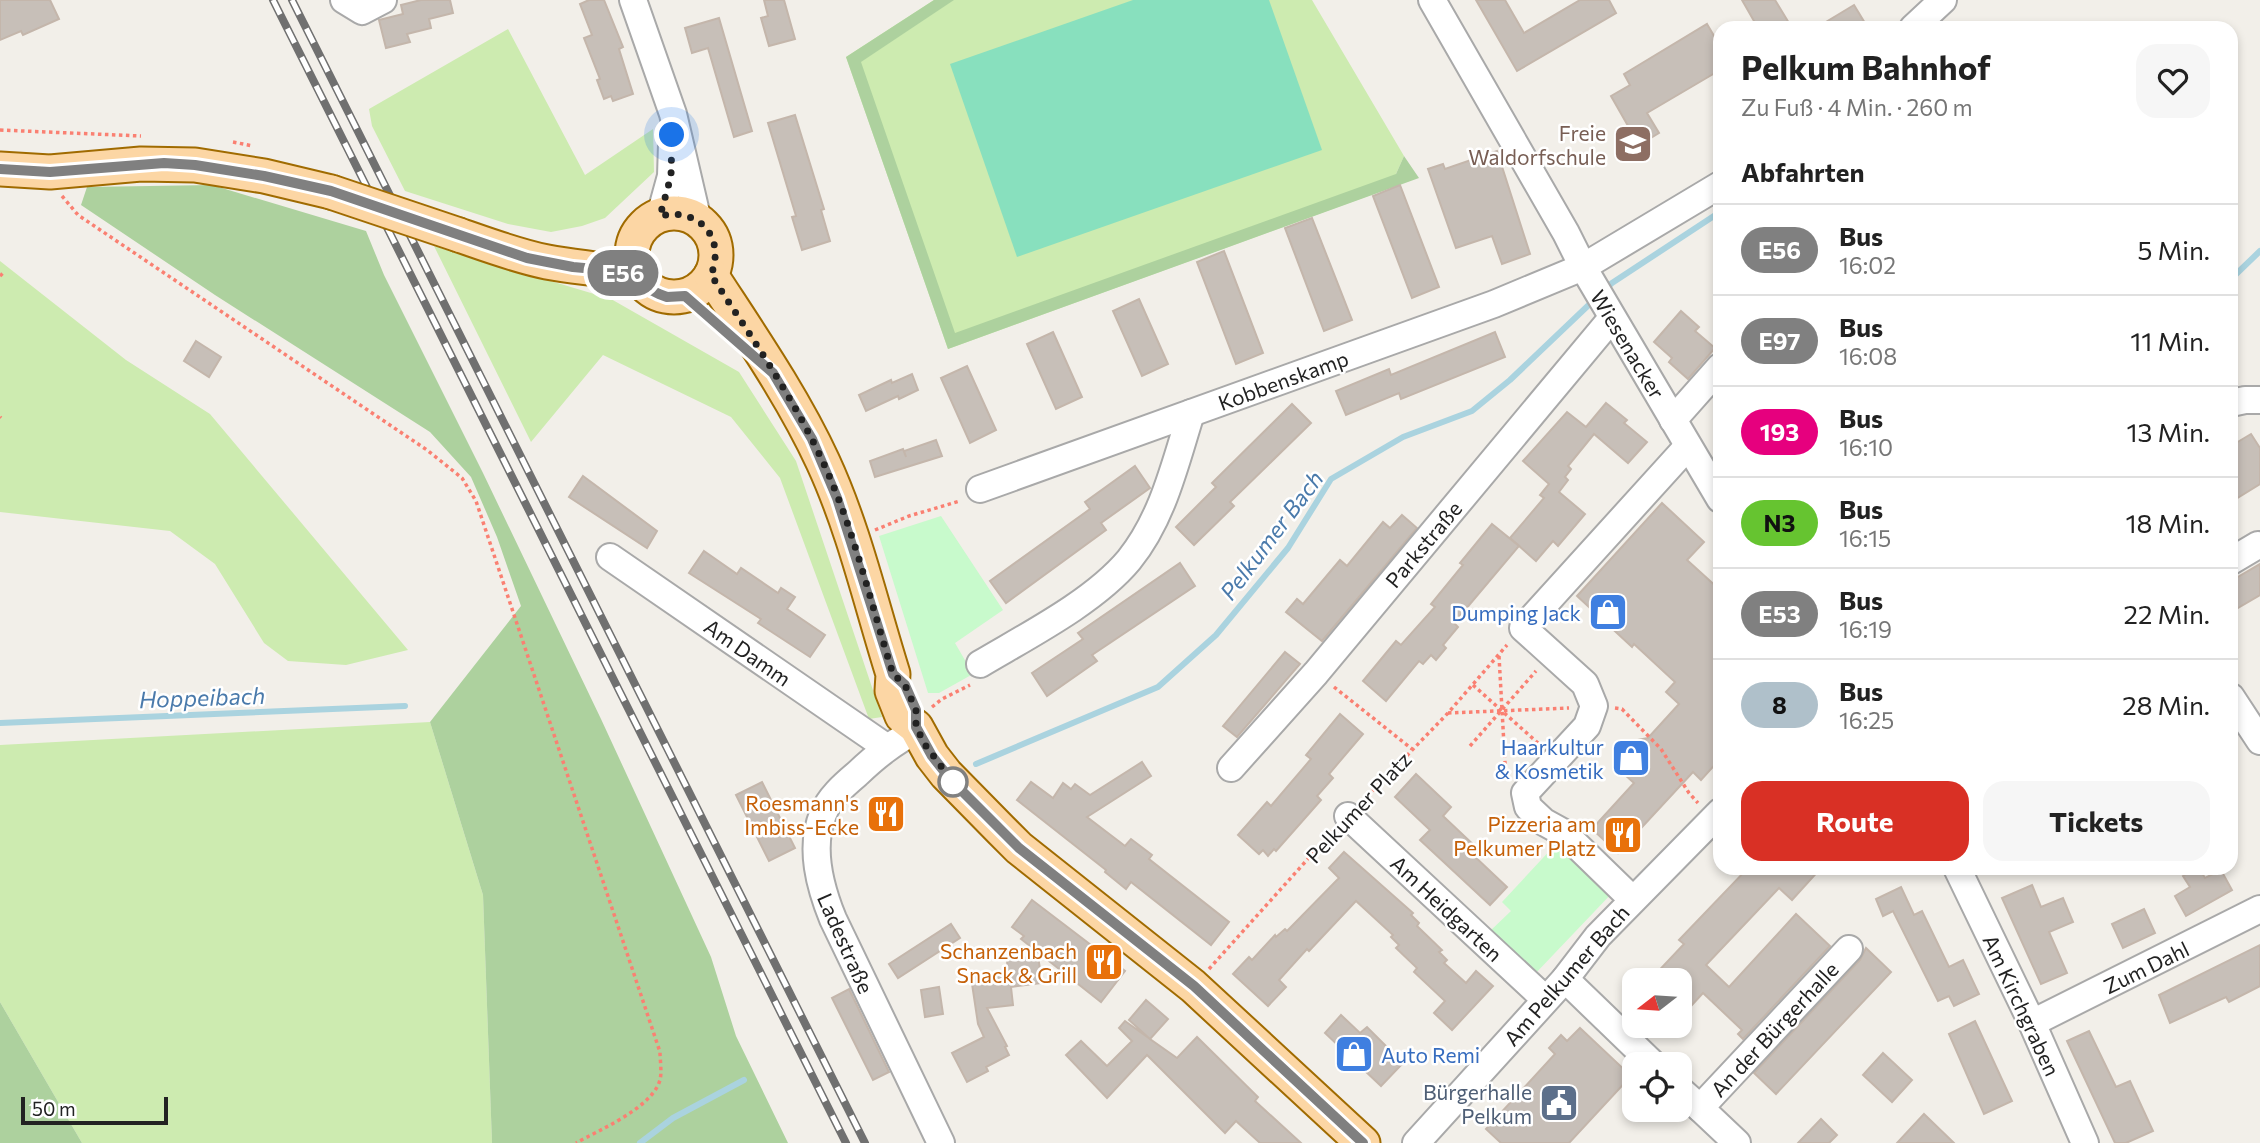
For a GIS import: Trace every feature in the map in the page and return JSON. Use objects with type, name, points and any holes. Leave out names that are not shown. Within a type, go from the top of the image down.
[{"type":"main road","points":[[0,169],[50,172],[141,164],[195,165],[264,176],[331,191],[527,258],[617,271],[639,277]]},
{"type":"main road","points":[[680,214],[698,221],[714,241],[716,258],[711,275],[700,288],[685,296],[667,297],[651,290],[639,277],[633,263],[635,241],[642,229],[660,216],[680,214]]},
{"type":"main road","points":[[548,262],[635,241]]},
{"type":"main road","points":[[711,275],[773,373],[824,465],[851,539],[893,674],[905,685],[916,710],[917,728],[932,756],[946,774],[1019,848],[1194,986],[1363,1143]]},
{"type":"main road","points":[[685,296],[773,373]]},
{"type":"street","points":[[344,0],[362,11],[383,0]]},
{"type":"street","points":[[1432,0],[1560,221],[1598,294]]},
{"type":"street","points":[[1920,21],[1942,0]]},
{"type":"street","points":[[638,2],[673,114],[698,221]]},
{"type":"street","points":[[660,216],[671,176],[673,114]]},
{"type":"street","name":"Kobbenskamp","points":[[980,489],[1542,286],[1598,294],[1713,190]]},
{"type":"street","name":"Wiesenacker","points":[[1598,294],[1713,487]]},
{"type":"street","name":"Parkstraße","points":[[1230,768],[1316,673],[1598,294]]},
{"type":"street","name":"Wiesenacker","points":[[1673,420],[1713,375]]},
{"type":"street","points":[[2238,402],[2259,399]]},
{"type":"street","points":[[980,664],[1070,608],[1101,586],[1129,559],[1162,503],[1191,413]]},
{"type":"street","points":[[1632,899],[1564,833],[1544,822],[1528,807],[1525,793],[1587,726],[1594,706],[1585,684],[1523,628],[1688,446]]},
{"type":"street","points":[[2238,557],[2258,545]]},
{"type":"street","name":"Am Damm","points":[[610,556],[886,747]]},
{"type":"street","points":[[2238,708],[2260,741]]},
{"type":"street","name":"Ladestraße","points":[[917,728],[886,747],[838,791],[823,814],[817,838],[817,861],[821,891],[833,919],[942,1143]]},
{"type":"street","name":"Am Heidgarten","points":[[1348,816],[1545,999]]},
{"type":"street","name":"Am Pelkumer Bach","points":[[1416,1143],[1565,979],[1586,949],[1713,819]]},
{"type":"street","name":"Am Kirchgraben","points":[[1960,875],[2032,1023],[2085,1143]]},
{"type":"street","name":"Zum Dahl","points":[[2032,1023],[2260,909]]},
{"type":"street","name":"An der Bürgerhalle","points":[[1700,1108],[1849,949]]},
{"type":"street","points":[[1565,979],[1641,1052]]},
{"type":"street","name":"An der Bürgerhalle","points":[[1692,1101],[1737,1143]]},
{"type":"path","points":[[50,172],[63,198],[78,215],[428,450],[462,478],[476,501],[660,1052],[660,1080],[650,1097],[632,1111],[576,1143]]},
{"type":"path","points":[[0,276],[4,272]]},
{"type":"path","points":[[851,539],[909,516],[963,500],[980,489]]},
{"type":"path","name":"Pelkumer Platz","points":[[1194,986],[1348,816],[1448,713],[1523,628]]},
{"type":"path","points":[[1470,746],[1551,653]]},
{"type":"path","points":[[1499,655],[1505,779],[1515,789],[1525,793]]},
{"type":"path","points":[[917,728],[934,705],[987,675],[980,664]]},
{"type":"path","points":[[1316,673],[1412,749]]},
{"type":"path","points":[[1473,685],[1555,760]]},
{"type":"green space","points":[[934,0],[1312,0],[1404,156],[1396,174],[1401,184],[948,349],[846,57]]},
{"type":"green space","points":[[934,0],[954,0],[861,62],[955,333],[1396,174],[1404,156],[1419,178],[948,349],[846,57]]},
{"type":"green space","points":[[1133,0],[1269,0],[1322,150],[1017,257],[950,64]]},
{"type":"green space","points":[[508,29],[585,175],[653,129],[654,172],[605,218],[551,232],[508,224],[405,191],[372,126],[369,109]]},
{"type":"green space","points":[[212,185],[366,231],[384,275],[601,719],[711,957],[736,1036],[788,1143],[492,1143],[483,895],[430,722],[521,606],[497,537],[471,477],[430,432],[215,295],[81,205],[87,187]]},
{"type":"green space","points":[[434,246],[611,299],[739,372],[796,461],[882,717],[869,719],[780,478],[731,417],[603,355],[531,442]]},
{"type":"green space","points":[[0,261],[126,360],[210,414],[408,650],[346,665],[288,661],[264,643],[215,564],[170,531],[0,512]]},
{"type":"green space","points":[[941,516],[1003,610],[955,643],[973,674],[939,693],[928,693],[879,536]]},
{"type":"green space","points":[[430,722],[483,895],[492,1143],[82,1143],[0,1002],[0,745]]},
{"type":"green space","points":[[1555,845],[1570,847],[1614,891],[1534,975],[1489,932],[1511,911],[1502,902]]},
{"type":"green space","points":[[0,1002],[82,1143],[0,1143]]},
{"type":"building","points":[[0,0],[50,0],[59,19],[23,35],[21,31],[0,40]]},
{"type":"building","points":[[421,0],[450,0],[453,13],[429,19],[431,28],[407,34],[410,42],[386,48],[379,20],[403,14],[401,5]]},
{"type":"building","points":[[589,0],[604,0],[623,47],[619,49],[633,94],[613,101],[611,96],[604,99],[597,80],[600,79],[584,38],[592,35],[580,4]]},
{"type":"building","points":[[764,0],[784,0],[795,39],[769,46],[761,18],[768,16]]},
{"type":"building","points":[[1476,0],[1505,0],[1524,33],[1580,0],[1609,0],[1616,13],[1517,71]]},
{"type":"building","points":[[1742,0],[1775,0],[1788,21],[1754,21]]},
{"type":"building","points":[[1854,5],[1864,21],[1828,21]]},
{"type":"building","points":[[719,18],[752,131],[734,137],[708,48],[692,53],[685,28]]},
{"type":"building","points":[[1707,24],[1713,34],[1713,74],[1647,113],[1659,133],[1639,145],[1611,96],[1630,85],[1624,74]]},
{"type":"building","points":[[795,115],[824,209],[821,210],[830,241],[802,250],[792,217],[796,216],[768,123]]},
{"type":"building","points":[[1497,151],[1530,254],[1502,264],[1492,236],[1456,248],[1428,169],[1443,164],[1445,169]]},
{"type":"building","points":[[1400,185],[1439,287],[1412,298],[1373,196]]},
{"type":"building","points":[[1312,218],[1352,320],[1324,331],[1285,228]]},
{"type":"building","points":[[1224,251],[1263,353],[1236,364],[1197,262]]},
{"type":"building","points":[[1139,299],[1168,364],[1142,376],[1113,311]]},
{"type":"building","points":[[1681,311],[1699,327],[1695,331],[1713,346],[1713,350],[1688,379],[1669,362],[1672,358],[1654,342]]},
{"type":"building","points":[[1053,332],[1082,397],[1056,409],[1027,344]]},
{"type":"building","points":[[1495,332],[1505,357],[1401,399],[1399,393],[1346,415],[1336,391],[1389,369],[1391,375]]},
{"type":"building","points":[[196,341],[221,357],[209,377],[184,361]]},
{"type":"building","points":[[967,366],[996,430],[970,443],[941,378]]},
{"type":"building","points":[[912,374],[918,390],[866,411],[859,395],[891,380],[892,383]]},
{"type":"building","points":[[1606,403],[1627,420],[1624,423],[1647,442],[1628,463],[1594,434],[1568,466],[1571,469],[1565,477],[1568,480],[1559,492],[1585,514],[1558,546],[1553,541],[1536,561],[1510,538],[1544,498],[1540,495],[1549,484],[1523,461],[1567,412],[1586,427]]},
{"type":"building","points":[[1292,404],[1311,423],[1230,502],[1234,506],[1194,545],[1176,527],[1216,487],[1212,483]]},
{"type":"building","points":[[2251,434],[2260,448],[2260,484],[2238,498],[2238,442]]},
{"type":"building","points":[[936,440],[942,456],[875,477],[870,461],[903,449],[906,457],[904,451]]},
{"type":"building","points":[[1135,466],[1150,488],[1101,523],[1106,530],[1006,603],[990,581],[1090,509],[1085,502]]},
{"type":"building","points":[[583,476],[657,531],[647,548],[569,497]]},
{"type":"building","points":[[1662,503],[1704,542],[1687,560],[1713,584],[1713,767],[1701,780],[1693,772],[1618,853],[1592,829],[1634,783],[1614,765],[1638,740],[1648,738],[1679,704],[1666,692],[1675,682],[1577,596]]},
{"type":"building","points":[[1402,515],[1417,528],[1322,641],[1286,612],[1297,599],[1303,604],[1340,560],[1347,566],[1383,522],[1390,528]]},
{"type":"building","points":[[1492,524],[1519,546],[1454,623],[1458,627],[1443,645],[1446,648],[1436,660],[1431,655],[1423,664],[1419,661],[1386,701],[1363,681],[1396,641],[1401,645],[1435,607],[1431,604]]},
{"type":"building","points":[[704,551],[737,574],[741,568],[778,593],[781,588],[795,597],[787,609],[825,635],[810,657],[758,623],[761,619],[689,573]]},
{"type":"building","points":[[1180,563],[1195,586],[1092,655],[1097,661],[1047,696],[1032,673],[1083,639],[1078,633]]},
{"type":"building","points":[[2260,564],[2260,595],[2238,608],[2238,577]]},
{"type":"building","points":[[1285,652],[1300,664],[1237,737],[1223,726]]},
{"type":"building","points":[[1340,714],[1363,734],[1329,774],[1333,778],[1317,796],[1321,800],[1276,851],[1274,849],[1268,856],[1263,850],[1259,854],[1238,835],[1267,802],[1271,806],[1311,759],[1306,755]]},
{"type":"building","points":[[1142,762],[1151,776],[1087,817],[1125,846],[1131,839],[1152,855],[1149,859],[1229,922],[1211,945],[1131,882],[1126,889],[1017,800],[1031,782],[1053,798],[1063,783],[1071,789],[1075,784],[1090,795]]},
{"type":"building","points":[[1416,774],[1451,807],[1443,816],[1477,848],[1472,854],[1507,887],[1490,905],[1420,840],[1430,830],[1395,797]]},
{"type":"building","points":[[762,782],[795,848],[769,861],[736,795]]},
{"type":"building","points":[[1344,852],[1413,913],[1411,915],[1419,923],[1417,926],[1442,950],[1439,952],[1447,960],[1444,963],[1466,983],[1476,971],[1493,986],[1452,1030],[1434,1013],[1445,1001],[1414,972],[1417,968],[1396,948],[1399,945],[1391,937],[1393,935],[1356,901],[1279,980],[1286,987],[1268,1006],[1233,974],[1249,957],[1252,960],[1275,935],[1276,937],[1285,929],[1287,931],[1339,878],[1329,868]]},
{"type":"building","points":[[1741,875],[1815,875],[1792,900],[1779,888],[1706,965],[1729,987],[1796,914],[1830,946],[1743,1039],[1738,1034],[1742,1030],[1703,993],[1692,1005],[1692,968],[1661,968],[1684,944],[1679,940]]},
{"type":"building","points":[[2203,875],[2205,878],[2224,875],[2232,890],[2186,916],[2175,896],[2190,887],[2183,876]]},
{"type":"building","points":[[2032,885],[2041,907],[2063,898],[2073,922],[2049,932],[2067,973],[2041,984],[2002,898]]},
{"type":"building","points":[[1901,887],[1914,915],[1922,911],[1949,967],[1963,960],[1979,994],[1954,1006],[1949,996],[1938,1001],[1893,911],[1883,916],[1876,899]]},
{"type":"building","points":[[1032,900],[1125,971],[1101,1002],[1021,939],[1024,936],[1012,927]]},
{"type":"building","points":[[2144,909],[2155,933],[2123,948],[2112,924]]},
{"type":"building","points":[[951,924],[960,938],[898,978],[889,964]]},
{"type":"building","points":[[2260,945],[2260,986],[2229,1002],[2226,997],[2170,1023],[2159,995]]},
{"type":"building","points":[[1866,948],[1891,972],[1776,1094],[1754,1073],[1860,960]]},
{"type":"building","points":[[1038,956],[1042,983],[1011,987],[1013,1005],[987,1008],[1009,1055],[986,1067],[988,1071],[967,1082],[952,1053],[984,1037],[978,1024],[971,977],[1008,972],[1007,960]]},
{"type":"building","points":[[939,987],[943,1014],[925,1017],[921,990]]},
{"type":"building","points":[[849,989],[889,1072],[873,1080],[832,998]]},
{"type":"building","points":[[1146,1000],[1168,1019],[1150,1039],[1129,1020]]},
{"type":"building","points":[[1341,1015],[1360,1033],[1367,1027],[1403,1063],[1381,1086],[1325,1033]]},
{"type":"building","points":[[1125,1021],[1177,1058],[1197,1037],[1258,1097],[1255,1101],[1301,1143],[1260,1143],[1236,1121],[1225,1133],[1147,1055],[1107,1098],[1066,1055],[1081,1041],[1107,1066],[1132,1041],[1119,1028]]},
{"type":"building","points":[[1975,1021],[2012,1101],[1984,1114],[1949,1034]]},
{"type":"building","name":"Bürgerhalle Pelkum","points":[[1580,1028],[1622,1068],[1622,1086],[1569,1143],[1501,1143],[1486,1129],[1555,1054],[1549,1048],[1561,1035],[1567,1041]]},
{"type":"building","points":[[2089,1031],[2116,1087],[2130,1081],[2153,1131],[2126,1143],[2115,1143],[2067,1041]]},
{"type":"building","points":[[1883,1053],[1912,1080],[1892,1102],[1863,1075]]},
{"type":"building","points":[[1924,1114],[1954,1143],[1897,1143]]},
{"type":"building","points":[[1821,1119],[1837,1135],[1829,1143],[1798,1143]]},
{"type":"waterway","name":"Pelkumer Bach","points":[[1603,291],[1713,217]]},
{"type":"waterway","name":"Pelkumer Bach","points":[[2238,272],[2260,251]]},
{"type":"waterway","name":"Pelkumer Bach","points":[[976,764],[1158,687],[1216,635],[1288,548],[1331,479],[1403,437],[1472,411],[1510,380],[1595,299]]},
{"type":"waterway","name":"Hoppeibach","points":[[0,723],[405,706]]},
{"type":"waterway","points":[[640,1143],[673,1118],[744,1080]]},
{"type":"railway","points":[[273,0],[846,1143]]},
{"type":"railway","points":[[292,0],[865,1143]]},
{"type":"bus line","name":"E56","points":[[0,169],[50,172],[164,163],[264,176],[331,191],[527,258],[573,267],[617,271],[639,277],[651,290],[667,297],[685,296],[773,373],[812,439],[837,498],[893,674],[905,685],[916,710],[916,727],[941,768],[1019,848],[1194,986],[1363,1143]]},
{"type":"place","name":"Freie Waldorfschule","points":[[1633,144]]},
{"type":"place","name":"Dumping Jack","points":[[1608,612]]},
{"type":"place","name":"Haarkultur & Kosmetik","points":[[1631,758]]},
{"type":"place","name":"Roesmann's Imbiss-Ecke","points":[[886,814]]},
{"type":"place","name":"Pizzeria am Pelkumer Platz","points":[[1623,835]]},
{"type":"place","name":"Schanzenbach Snack & Grill","points":[[1104,962]]},
{"type":"place","name":"Auto Remi","points":[[1354,1054]]},
{"type":"place","name":"Bürgerhalle Pelkum","points":[[1559,1103]]},
{"type":"route","points":[[672,135],[671,176],[660,216],[690,216],[705,227],[714,241],[716,258],[711,275],[812,439],[837,498],[893,674],[905,685],[916,710],[916,727],[926,746],[953,782]]}]
